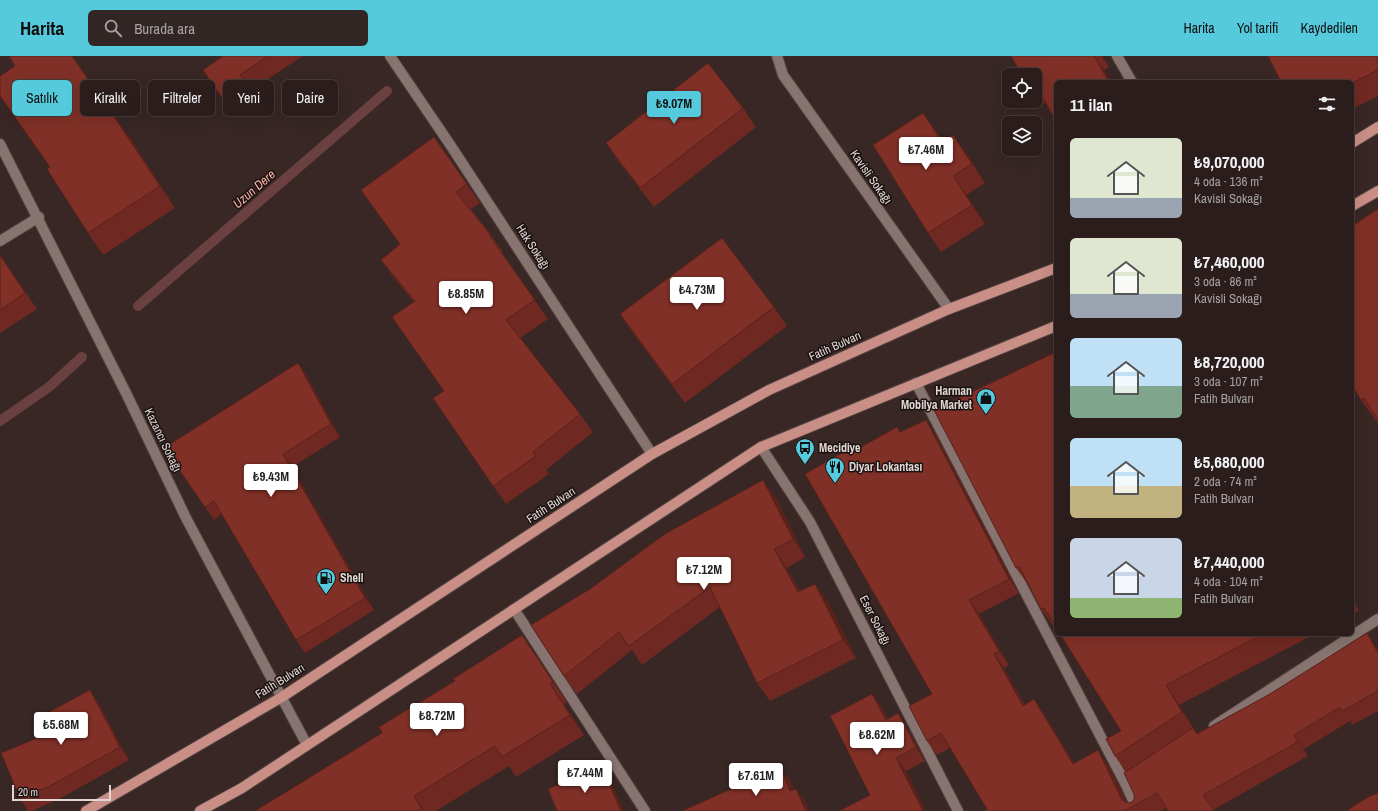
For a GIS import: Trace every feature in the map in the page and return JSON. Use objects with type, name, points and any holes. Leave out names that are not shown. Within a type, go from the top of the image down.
[{"type":"main road","points":[[1354,142],[1378,127]]},
{"type":"main road","points":[[1354,205],[1378,191]]},
{"type":"main road","name":"Fatih Bulvarı","points":[[86,811],[282,696],[652,454],[769,390],[949,309],[1054,269]]},
{"type":"main road","points":[[200,811],[242,788],[761,447],[1054,327]]},
{"type":"street","name":"Hak Sokağı","points":[[390,56],[451,146],[652,454]]},
{"type":"street","name":"Kavisli Sokağı","points":[[777,56],[782,75],[949,309]]},
{"type":"street","points":[[1122,58],[1131,80]]},
{"type":"street","name":"Kazancı Sokağı","points":[[0,144],[39,217],[186,518],[307,745]]},
{"type":"street","points":[[0,241],[39,217]]},
{"type":"street","points":[[916,383],[1129,782],[1138,811]]},
{"type":"street","name":"Eser Sokağı","points":[[761,447],[810,522],[958,811]]},
{"type":"street","points":[[514,609],[645,811]]},
{"type":"street","points":[[1354,635],[1378,619]]},
{"type":"street","points":[[1204,733],[1352,636]]},
{"type":"building","points":[[9,56],[72,56],[89,80],[80,80],[80,116],[114,116],[160,186],[88,233],[47,169],[50,167],[14,116],[72,116],[72,80],[12,80],[12,113],[0,96],[0,76],[15,66]]},
{"type":"building","points":[[223,56],[268,56],[240,75],[244,80],[223,80],[222,98],[215,88],[215,80],[210,80],[203,70]]},
{"type":"building","points":[[1011,56],[1094,56],[1108,80],[1054,80],[1054,117],[1042,96],[1042,68],[1018,68]]},
{"type":"building","points":[[1268,56],[1378,56],[1378,70],[1354,82],[1354,80],[1280,80]]},
{"type":"building","points":[[708,63],[743,108],[640,188],[606,143]]},
{"type":"building","points":[[923,113],[942,142],[953,135],[972,164],[953,176],[972,205],[928,233],[873,145]]},
{"type":"building","points":[[434,137],[467,184],[456,192],[490,234],[489,235],[535,300],[506,320],[580,414],[533,452],[536,456],[493,486],[433,398],[444,391],[392,317],[415,301],[381,260],[400,244],[361,190]]},
{"type":"building","points":[[1378,209],[1378,420],[1364,398],[1361,400],[1354,388],[1354,225]]},
{"type":"building","points":[[722,238],[774,307],[672,384],[620,314]]},
{"type":"building","points":[[0,255],[25,293],[0,310]]},
{"type":"building","points":[[1054,353],[1054,624],[1044,608],[1041,609],[1019,566],[1016,568],[934,410]]},
{"type":"building","points":[[298,363],[331,424],[283,454],[365,598],[296,640],[214,501],[205,507],[164,448]]},
{"type":"building","points":[[926,420],[1009,579],[969,600],[999,651],[994,654],[1023,706],[1034,699],[1073,764],[1098,750],[1122,800],[1125,802],[1130,803],[1134,800],[1134,794],[1124,773],[1193,728],[1197,734],[1270,694],[1367,633],[1378,653],[1378,691],[1342,711],[1340,707],[1294,735],[1298,742],[1203,795],[1214,811],[1168,811],[1157,793],[1124,811],[984,811],[987,809],[941,733],[927,741],[909,706],[932,694],[805,474],[852,447],[854,451],[897,427],[900,432]]},
{"type":"building","points":[[763,480],[793,539],[774,549],[798,592],[815,584],[843,640],[757,683],[710,587],[629,646],[619,632],[564,676],[531,625],[590,589],[665,534]]},
{"type":"building","points":[[522,635],[553,682],[550,684],[570,715],[502,757],[495,746],[414,796],[421,808],[416,811],[255,811],[382,733],[379,727],[455,681],[453,679]]},
{"type":"building","points":[[1061,636],[1259,636],[1166,685],[1182,712],[1115,756],[1106,739],[1121,731]]},
{"type":"building","points":[[90,690],[120,747],[50,786],[20,798],[1,753],[47,734],[38,718]]},
{"type":"building","points":[[872,694],[886,720],[898,713],[916,747],[896,758],[923,811],[839,811],[870,795],[830,716]]},
{"type":"building","points":[[601,766],[621,811],[557,811],[548,789]]},
{"type":"building","points":[[780,767],[790,791],[796,789],[806,811],[682,811]]},
{"type":"building","points":[[1378,793],[1378,811],[1346,811],[1370,796]]},
{"type":"waterway","name":"Uzun Dere","points":[[138,306],[387,91]]},
{"type":"waterway","name":"Uzun Dere","points":[[0,421],[49,387],[82,357]]},
{"type":"place","name":"Harman Mobilya Market","points":[[986,415]]},
{"type":"place","name":"Mecidiye","points":[[805,465]]},
{"type":"place","name":"Diyar Lokantası","points":[[835,484]]},
{"type":"place","name":"Shell","points":[[326,595]]}]
